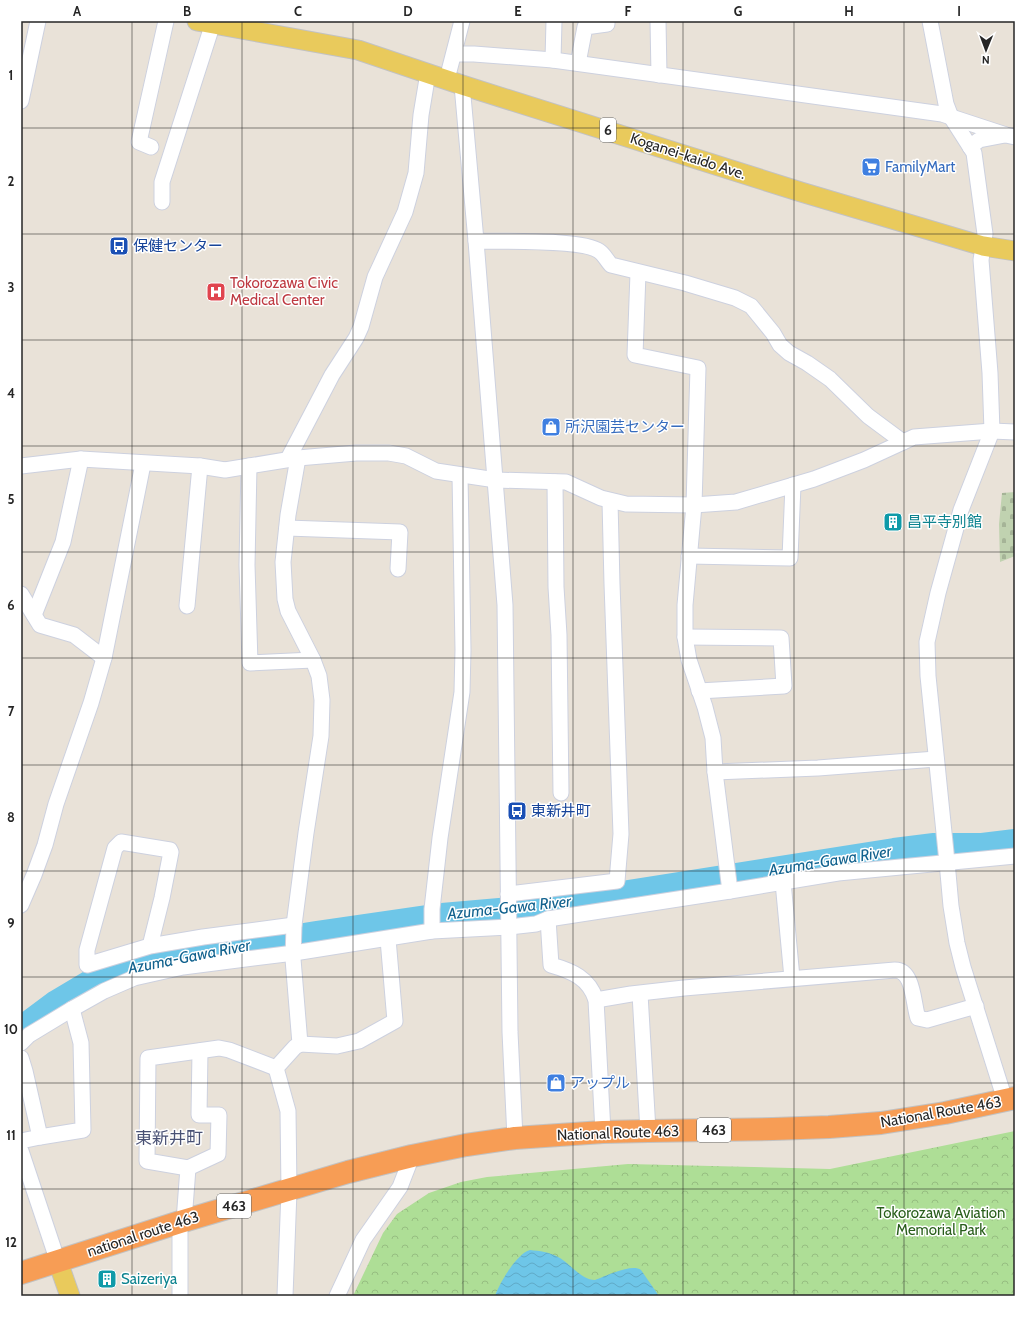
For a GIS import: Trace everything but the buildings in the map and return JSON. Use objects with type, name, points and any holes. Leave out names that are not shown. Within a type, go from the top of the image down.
[{"type":"highway","name":"National Route 463","points":[[412,1156],[515,1138],[603,1132],[773,1129],[881,1123],[945,1113],[1010,1099]]},
{"type":"highway","name":"national route 463","points":[[58,1262],[182,1221],[348,1172],[412,1156]]},
{"type":"highway","name":"463","points":[[21,1273],[58,1262]]},
{"type":"main road","name":"Koganei-kaido Ave.","points":[[217,23],[358,50],[801,192],[983,246],[1015,251]]},
{"type":"main road","points":[[58,1262],[70,1296]]},
{"type":"street","points":[[21,101],[38,21]]},
{"type":"street","points":[[151,147],[139,142],[166,21]]},
{"type":"street","points":[[462,21],[454,54],[455,82],[476,241],[505,605],[510,1032],[515,1138]]},
{"type":"street","points":[[553,60],[554,21]]},
{"type":"street","points":[[578,63],[585,27],[606,24],[607,21]]},
{"type":"street","points":[[658,21],[659,75]]},
{"type":"street","points":[[930,21],[946,104],[951,117],[974,154],[985,234],[981,260],[990,373],[992,431],[959,517],[945,566],[928,634],[928,676],[951,906],[957,943],[976,1006],[1010,1099]]},
{"type":"street","points":[[162,202],[162,182],[217,23]]},
{"type":"street","points":[[454,54],[474,54],[578,63],[942,114],[1010,136]]},
{"type":"street","points":[[300,1044],[294,928],[307,826],[321,736],[322,700],[319,676],[313,660],[288,611],[285,599],[283,562],[293,459],[332,374],[356,338],[361,327],[375,277],[405,212],[416,173],[421,115],[428,73]]},
{"type":"street","points":[[970,147],[979,140],[1010,136]]},
{"type":"street","points":[[476,241],[573,244],[593,248],[601,252],[606,261],[611,265],[638,273],[685,283],[735,298],[751,306],[774,333],[780,345],[789,353],[807,362],[830,379],[868,416],[903,442]]},
{"type":"street","points":[[638,273],[635,355],[698,368],[694,505],[685,605],[685,637],[689,660],[713,738],[715,772],[726,868],[730,889]]},
{"type":"street","points":[[21,466],[81,459],[144,464],[200,466],[225,470],[293,459],[356,453],[388,452],[406,456],[436,471],[496,480],[572,484],[601,498],[626,504],[694,505],[736,502],[814,479],[864,460],[914,438],[992,431],[1015,432]]},
{"type":"street","points":[[34,615],[64,542],[81,459]]},
{"type":"street","points":[[21,905],[34,875],[56,804],[91,703],[104,658],[144,464]]},
{"type":"street","points":[[187,606],[200,466]]},
{"type":"street","points":[[249,466],[247,565],[250,663],[313,660]]},
{"type":"street","points":[[432,928],[432,910],[440,838],[462,692],[463,650],[460,475]]},
{"type":"street","points":[[555,482],[561,793]]},
{"type":"street","points":[[689,556],[790,558],[793,485]]},
{"type":"street","points":[[508,897],[617,881],[621,820],[610,501]]},
{"type":"street","points":[[286,528],[400,532],[398,570]]},
{"type":"street","points":[[21,594],[40,625],[74,635],[104,658]]},
{"type":"street","points":[[685,637],[781,638],[784,686],[699,691]]},
{"type":"street","points":[[715,772],[818,768],[936,759]]},
{"type":"street","points":[[150,946],[162,898],[171,852],[170,850],[121,842],[115,848],[87,950],[87,965],[150,946],[204,937],[294,928]]},
{"type":"street","points":[[21,1043],[29,1035],[104,991],[134,978],[183,967],[294,949],[388,939],[432,928],[509,922],[536,924],[548,919],[730,889],[947,857],[1015,856]]},
{"type":"street","points":[[783,882],[792,978]]},
{"type":"street","points":[[548,919],[551,966],[569,971],[578,976],[593,990],[596,1000],[603,1132]]},
{"type":"street","points":[[276,1068],[295,1047],[300,1044],[337,1046],[358,1041],[395,1022],[388,939]]},
{"type":"street","points":[[596,1000],[792,978],[900,970],[905,974],[909,981],[918,1018],[927,1020],[976,1006]]},
{"type":"street","points":[[640,994],[648,1131]]},
{"type":"street","points":[[21,1141],[83,1130],[81,1043],[72,1009]]},
{"type":"street","points":[[200,1051],[199,1115],[218,1115],[218,1154],[188,1168],[147,1161],[148,1058],[219,1048],[276,1068]]},
{"type":"street","points":[[21,1058],[40,1138]]},
{"type":"street","points":[[276,1068],[288,1111],[289,1190],[285,1296]]},
{"type":"street","points":[[21,1151],[58,1262]]},
{"type":"street","points":[[337,1296],[363,1240],[400,1187],[412,1156]]},
{"type":"street","points":[[180,1296],[182,1221],[188,1168]]},
{"type":"green space","points":[[1015,492],[1015,556],[1000,562],[999,524],[1002,493]]},
{"type":"green space","name":"Tokorozawa Aviation Memorial Park","points":[[1015,1131],[1015,1296],[353,1296],[383,1233],[397,1214],[429,1193],[461,1182],[487,1177],[628,1164],[830,1169]]},
{"type":"water","points":[[530,1250],[555,1255],[580,1274],[595,1280],[625,1269],[637,1268],[641,1270],[659,1296],[495,1296],[504,1277],[514,1263],[525,1252]]},
{"type":"waterway","name":"Azuma-Gawa River","points":[[21,1028],[56,1002],[103,974],[169,957],[316,933],[442,915],[533,907],[894,850],[934,845],[982,845],[1015,841]]},
{"type":"place","name":"FamilyMart","points":[[871,167]]},
{"type":"place","name":"保健センター","points":[[119,246]]},
{"type":"place","name":"Tokorozawa Civic Medical Center","points":[[216,292]]},
{"type":"place","name":"所沢園芸センター","points":[[551,427]]},
{"type":"place","name":"昌平寺別館","points":[[893,522]]},
{"type":"place","name":"東新井町","points":[[517,811]]},
{"type":"place","name":"アップル","points":[[556,1083]]},
{"type":"place","name":"Saizeriya","points":[[107,1279]]},
{"type":"district","name":"東新井町","points":[[169,1138]]}]
